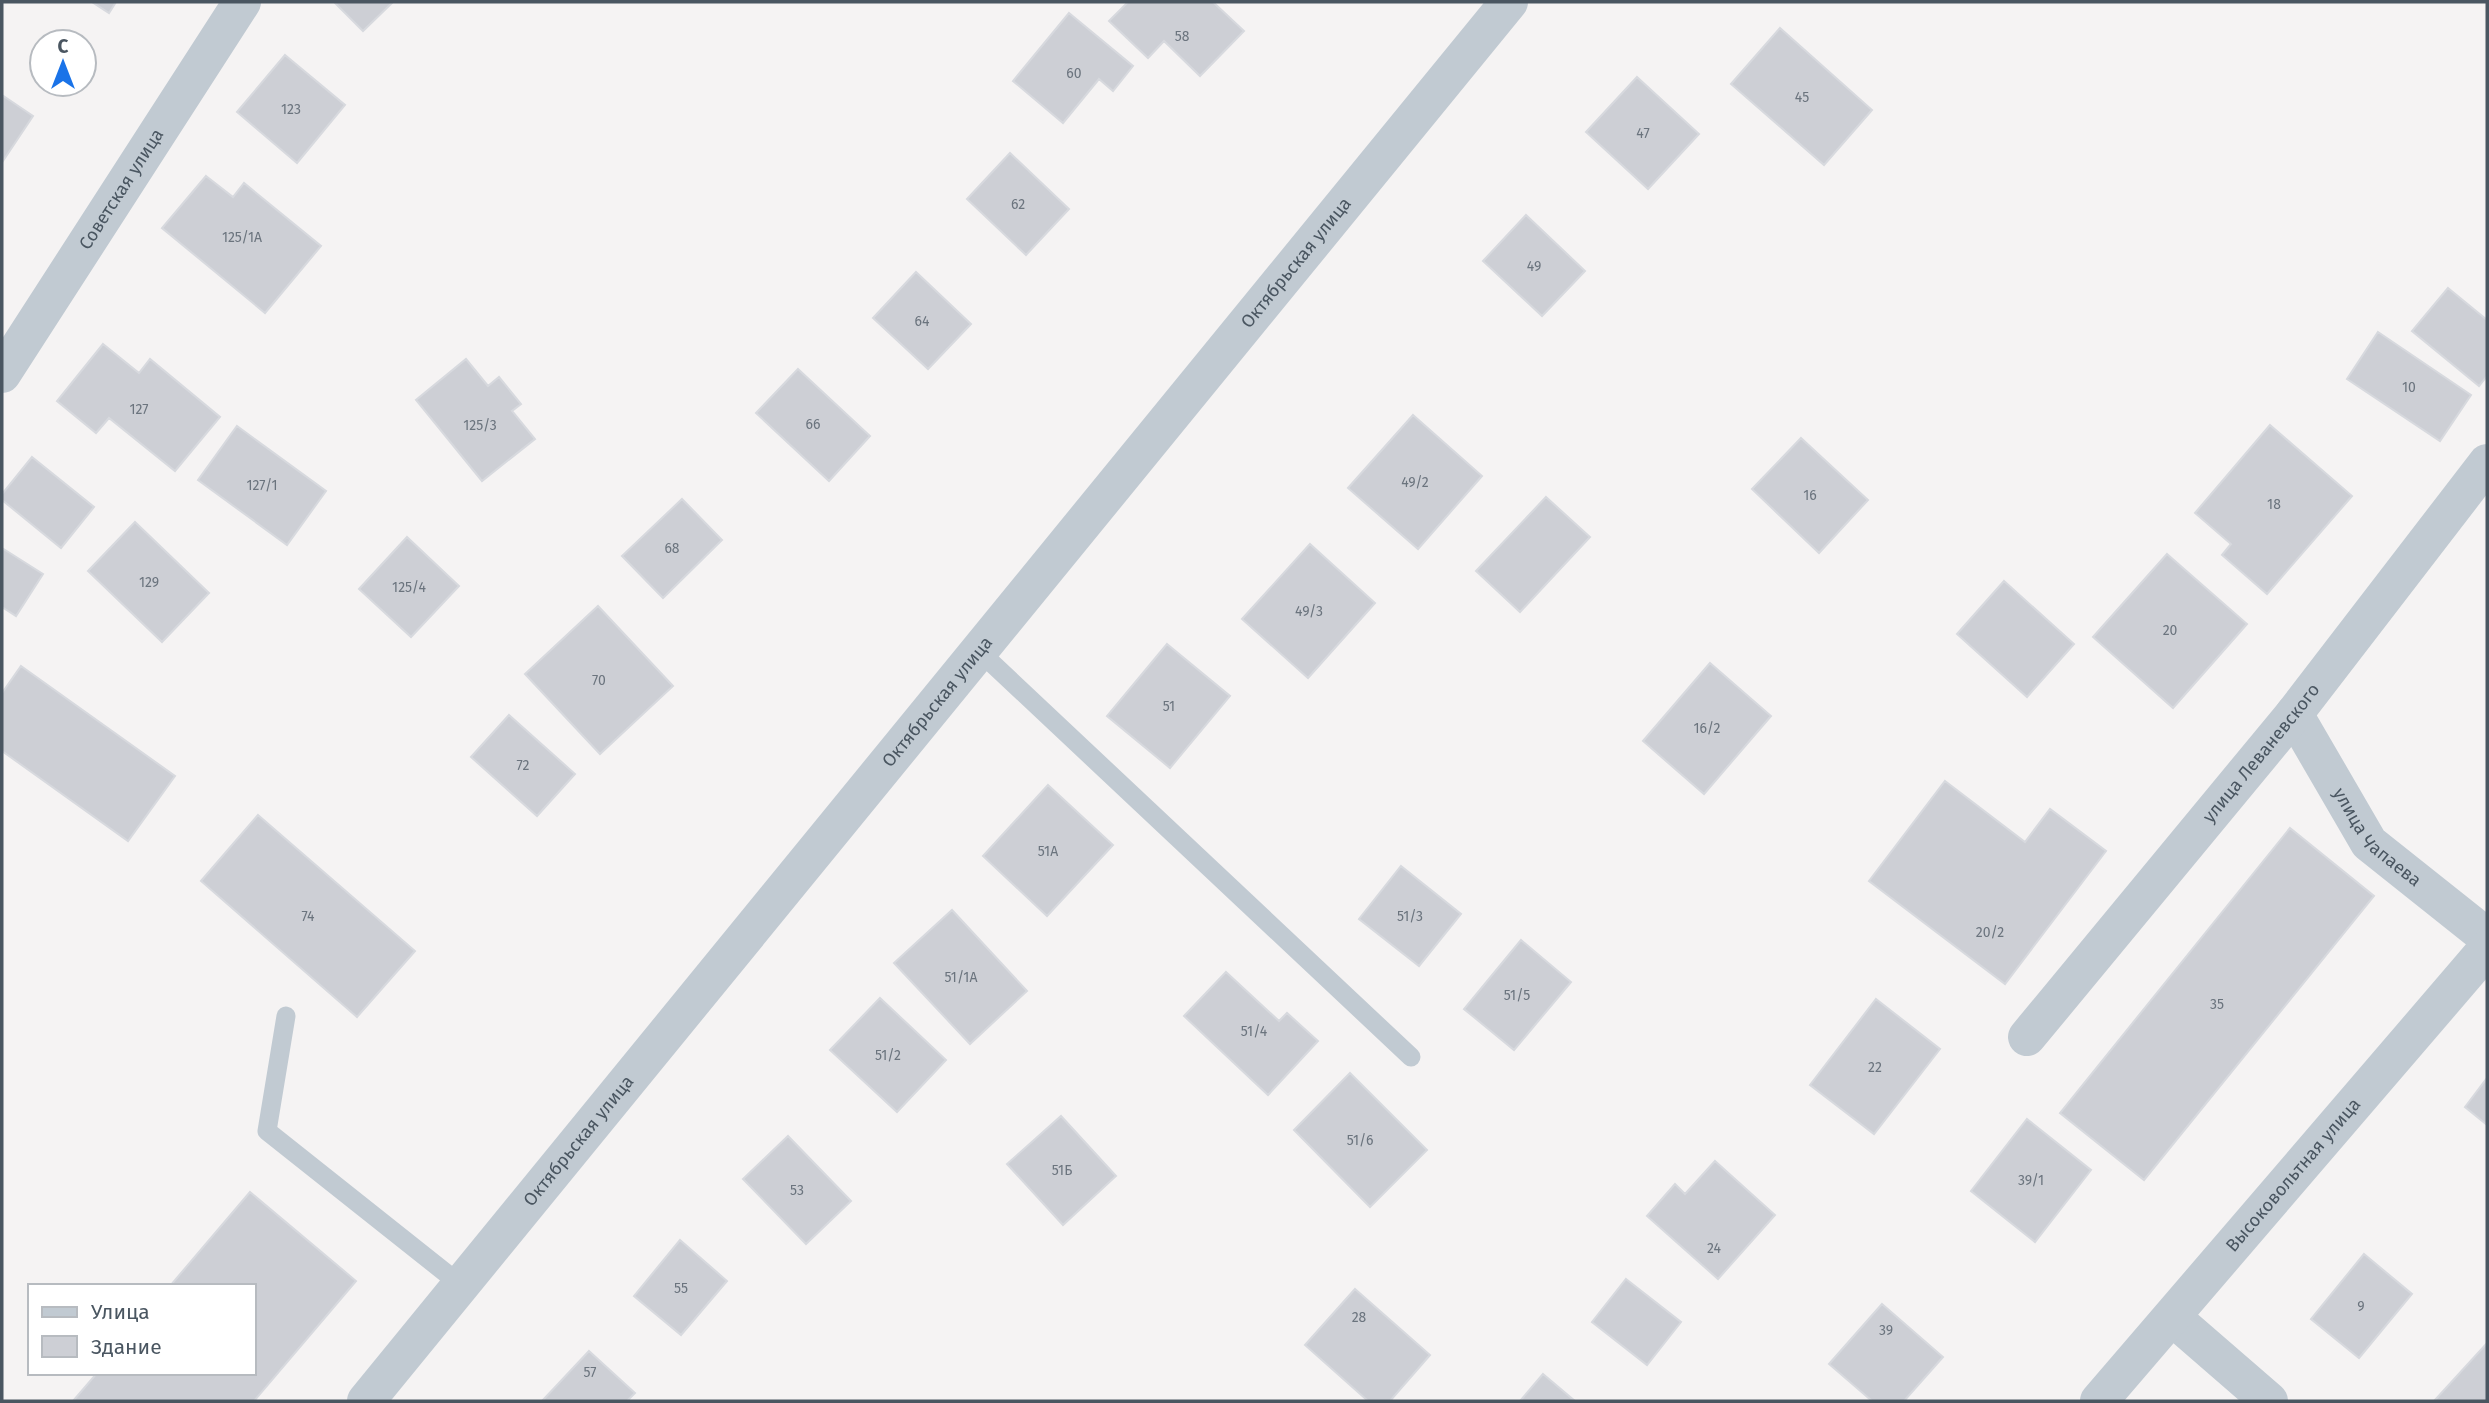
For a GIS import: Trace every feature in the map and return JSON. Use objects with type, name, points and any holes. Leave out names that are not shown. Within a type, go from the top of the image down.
[{"type":"street","name":"Советская улица","points":[[2,374],[242,2]]},
{"type":"street","name":"Октябрьская улица","points":[[366,1401],[1509,2]]},
{"type":"street","name":"улица Леваневского","points":[[2027,1037],[2294,714],[2487,463]]},
{"type":"street","name":"улица Чапаева","points":[[2294,714],[2369,843],[2487,937]]},
{"type":"street","name":"Высоковольтная улица","points":[[2099,1401],[2487,949]]},
{"type":"street","points":[[2172,1317],[2270,1401]]},
{"type":"lane","points":[[979,651],[1411,1057]]},
{"type":"lane","points":[[286,1016],[267,1131],[461,1285]]},
{"type":"building","points":[[92,2],[116,2],[109,13]]},
{"type":"building","points":[[334,2],[393,2],[363,31]]},
{"type":"building","points":[[1128,2],[1213,2],[1244,31],[1200,76],[1164,41],[1148,58],[1109,21]]},
{"type":"building","points":[[1069,13],[1133,66],[1113,91],[1099,79],[1063,123],[1013,81]]},
{"type":"building","points":[[1780,28],[1872,110],[1824,165],[1731,84]]},
{"type":"building","points":[[285,55],[345,105],[297,163],[237,112]]},
{"type":"building","points":[[1637,77],[1699,134],[1648,189],[1586,132]]},
{"type":"building","points":[[2,95],[33,116],[3,161],[2,160]]},
{"type":"building","points":[[1010,153],[1069,209],[1026,255],[967,199]]},
{"type":"building","points":[[206,176],[233,197],[244,183],[321,246],[265,313],[162,228]]},
{"type":"building","points":[[1526,215],[1585,271],[1542,316],[1483,261]]},
{"type":"building","points":[[916,272],[971,324],[928,369],[873,318]]},
{"type":"building","points":[[2448,288],[2487,320],[2487,376],[2479,386],[2412,331]]},
{"type":"building","points":[[2378,332],[2471,395],[2440,441],[2347,379]]},
{"type":"building","points":[[103,344],[139,373],[150,359],[220,417],[175,471],[109,418],[96,433],[57,401]]},
{"type":"building","points":[[466,359],[488,386],[499,377],[521,404],[512,411],[535,439],[482,481],[416,400]]},
{"type":"building","points":[[798,369],[870,436],[829,481],[756,413]]},
{"type":"building","points":[[1413,415],[1482,476],[1418,549],[1348,488]]},
{"type":"building","points":[[2270,425],[2352,496],[2267,594],[2222,555],[2231,544],[2195,513]]},
{"type":"building","points":[[237,426],[326,491],[287,545],[198,480]]},
{"type":"building","points":[[1801,438],[1868,500],[1819,553],[1752,489]]},
{"type":"building","points":[[32,457],[94,507],[61,548],[2,500],[2,494]]},
{"type":"building","points":[[1546,497],[1590,537],[1520,612],[1476,571]]},
{"type":"building","points":[[682,499],[722,540],[663,598],[622,556]]},
{"type":"building","points":[[135,522],[209,593],[162,642],[88,571]]},
{"type":"building","points":[[407,537],[459,586],[411,637],[359,589]]},
{"type":"building","points":[[1310,544],[1375,603],[1308,678],[1242,619]]},
{"type":"building","points":[[2,548],[43,574],[16,616],[2,607]]},
{"type":"building","points":[[2167,554],[2247,624],[2173,708],[2093,637]]},
{"type":"building","points":[[2004,581],[2074,644],[2027,697],[1957,634]]},
{"type":"building","points":[[598,606],[673,686],[600,754],[525,674]]},
{"type":"building","points":[[1167,644],[1230,696],[1170,768],[1107,716]]},
{"type":"building","points":[[1710,663],[1771,716],[1704,794],[1643,741]]},
{"type":"building","points":[[21,666],[175,776],[128,841],[2,751],[2,693]]},
{"type":"building","points":[[509,715],[575,774],[537,816],[471,757]]},
{"type":"building","points":[[1945,781],[2025,842],[2050,809],[2106,851],[2005,984],[1869,881]]},
{"type":"building","points":[[1048,785],[1113,845],[1047,916],[983,856]]},
{"type":"building","points":[[258,815],[415,951],[357,1017],[201,881]]},
{"type":"building","points":[[2290,828],[2374,896],[2144,1180],[2060,1113]]},
{"type":"building","points":[[1401,866],[1461,914],[1419,966],[1359,919]]},
{"type":"building","points":[[952,910],[1027,991],[970,1044],[894,963]]},
{"type":"building","points":[[1521,940],[1571,982],[1514,1050],[1464,1009]]},
{"type":"building","points":[[1226,972],[1279,1021],[1287,1013],[1318,1041],[1268,1095],[1184,1016]]},
{"type":"building","points":[[880,998],[946,1060],[897,1112],[830,1050]]},
{"type":"building","points":[[1876,999],[1940,1049],[1874,1134],[1810,1085]]},
{"type":"building","points":[[1350,1073],[1427,1150],[1370,1207],[1294,1130]]},
{"type":"building","points":[[2487,1078],[2487,1125],[2465,1107]]},
{"type":"building","points":[[1061,1116],[1116,1176],[1063,1225],[1007,1164]]},
{"type":"building","points":[[2027,1119],[2091,1170],[2035,1242],[1971,1191]]},
{"type":"building","points":[[788,1136],[851,1201],[806,1244],[743,1179]]},
{"type":"building","points":[[1715,1161],[1775,1215],[1718,1279],[1647,1216],[1675,1184],[1685,1194]]},
{"type":"building","points":[[250,1192],[356,1281],[254,1401],[73,1401],[95,1375],[256,1375],[256,1284],[172,1284]]},
{"type":"building","points":[[680,1240],[727,1281],[681,1335],[634,1296]]},
{"type":"building","points":[[2364,1254],[2412,1294],[2359,1358],[2311,1319]]},
{"type":"building","points":[[1626,1279],[1681,1322],[1647,1365],[1592,1322]]},
{"type":"building","points":[[1355,1289],[1430,1355],[1390,1401],[1368,1401],[1305,1345]]},
{"type":"building","points":[[1882,1304],[1943,1357],[1904,1401],[1872,1401],[1829,1364]]},
{"type":"building","points":[[2487,1343],[2487,1401],[2434,1401]]},
{"type":"building","points":[[589,1351],[635,1393],[627,1401],[542,1401]]},
{"type":"building","points":[[1543,1374],[1575,1401],[1520,1401]]}]
